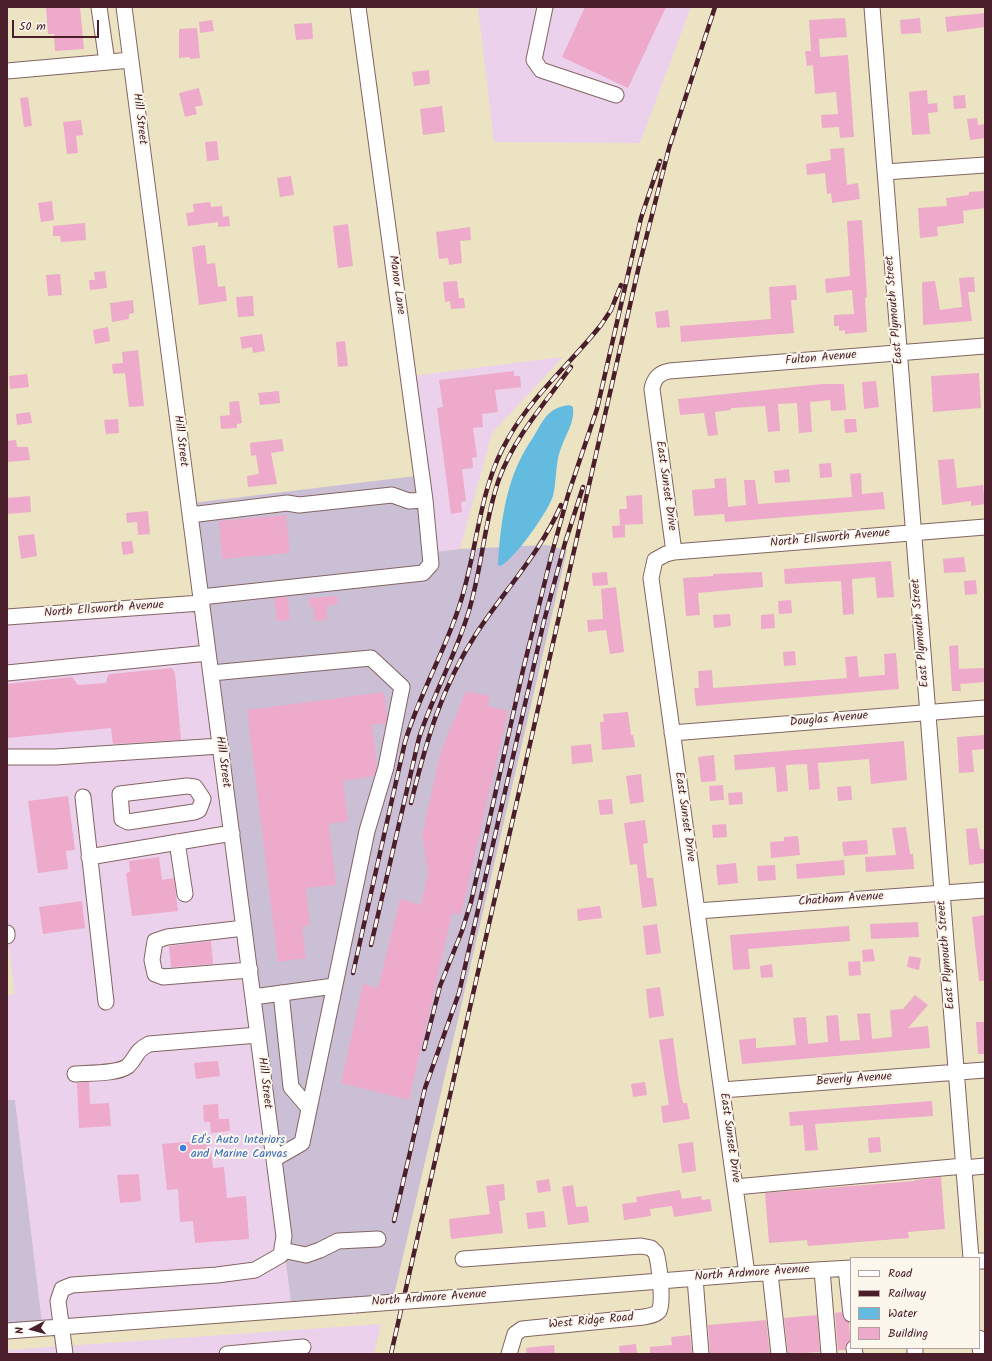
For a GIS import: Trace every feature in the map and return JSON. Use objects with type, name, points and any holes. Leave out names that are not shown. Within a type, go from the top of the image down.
[{"type":"street","points":[[99,7],[106,62]]},
{"type":"street","name":"Hill Street","points":[[124,7],[284,1236],[282,1250]]},
{"type":"street","name":"Manor Lane","points":[[358,7],[425,500],[431,564]]},
{"type":"street","points":[[545,7],[534,60],[541,70],[616,95]]},
{"type":"street","name":"East Plymouth Street","points":[[872,7],[971,1257]]},
{"type":"street","points":[[7,71],[131,60]]},
{"type":"street","points":[[885,172],[985,165]]},
{"type":"street","name":"Fulton Avenue","points":[[657,376],[670,371],[985,346]]},
{"type":"street","name":"East Sunset Drive","points":[[657,376],[653,381],[652,389],[674,552],[654,560],[651,578],[747,1274]]},
{"type":"street","points":[[190,515],[287,503],[299,505],[392,495],[409,501],[425,500]]},
{"type":"street","name":"North Ellsworth Avenue","points":[[674,552],[985,526]]},
{"type":"street","name":"North Ellsworth Avenue","points":[[7,617],[201,600],[306,586],[423,573],[431,564]]},
{"type":"street","points":[[7,673],[208,653]]},
{"type":"street","points":[[210,673],[371,658],[402,687],[386,767],[366,831],[302,1143],[274,1159]]},
{"type":"street","name":"Douglas Avenue","points":[[672,733],[985,708]]},
{"type":"street","points":[[7,757],[55,757],[220,746]]},
{"type":"street","points":[[187,786],[195,787],[203,799],[199,810],[194,812],[128,822],[122,819],[119,798],[120,794],[124,793],[187,786]]},
{"type":"street","points":[[203,799],[227,796]]},
{"type":"street","points":[[83,797],[106,1002]]},
{"type":"street","points":[[90,857],[232,833]]},
{"type":"street","points":[[177,842],[185,894]]},
{"type":"street","name":"Chatham Avenue","points":[[697,911],[985,890]]},
{"type":"street","points":[[244,928],[167,937],[156,942],[152,960],[155,974],[163,977],[250,970]]},
{"type":"street","points":[[253,997],[334,986]]},
{"type":"street","points":[[281,993],[291,1087],[309,1108]]},
{"type":"street","points":[[75,1074],[109,1072],[127,1067],[140,1049],[149,1044],[258,1035]]},
{"type":"street","name":"Beverly Avenue","points":[[722,1090],[985,1070]]},
{"type":"street","points":[[735,1186],[985,1166]]},
{"type":"street","points":[[65,1354],[58,1301],[62,1289],[72,1285],[217,1275],[255,1270],[281,1255],[282,1250],[306,1255],[338,1241],[378,1239]]},
{"type":"street","points":[[463,1259],[644,1246],[656,1253],[659,1281]]},
{"type":"street","points":[[848,1268],[850,1299]]},
{"type":"street","name":"North Ardmore Avenue","points":[[7,1331],[747,1274],[848,1268]]},
{"type":"street","points":[[822,1270],[829,1354]]},
{"type":"street","points":[[770,1273],[779,1354]]},
{"type":"street","points":[[695,1278],[701,1354]]},
{"type":"street","name":"West Ridge Road","points":[[509,1354],[515,1334],[522,1329],[644,1317],[655,1314],[660,1306],[659,1281]]},
{"type":"street","points":[[227,1354],[303,1347]]},
{"type":"shaded area","points":[[478,7],[691,7],[640,143],[494,142]]},
{"type":"shaded area","points":[[563,357],[492,433],[460,549],[434,552],[412,376]]},
{"type":"shaded area","points":[[424,475],[434,552],[460,549],[546,545],[567,550],[394,1295],[291,1303],[192,503]]},
{"type":"shaded area","points":[[206,605],[291,1303],[42,1323],[15,1100],[7,1100],[7,995],[15,994],[7,935],[7,615]]},
{"type":"shaded area","points":[[7,1100],[15,1100],[42,1323],[7,1325]]},
{"type":"shaded area","points":[[381,1324],[374,1354],[7,1354],[7,1350]]},
{"type":"water","points":[[569,405],[573,407],[573,418],[559,454],[553,496],[550,503],[530,535],[513,555],[500,566],[498,565],[504,508],[517,467],[527,447],[547,415],[562,406]]},
{"type":"building","points":[[46,7],[80,7],[84,49],[55,51],[54,34],[48,34]]},
{"type":"building","points":[[585,7],[666,7],[628,88],[562,57]]},
{"type":"building","points":[[985,13],[985,27],[947,32],[945,17]]},
{"type":"building","points":[[845,18],[847,37],[819,39],[820,57],[848,55],[854,137],[840,138],[839,127],[822,128],[821,115],[838,114],[836,92],[815,94],[813,65],[807,66],[805,51],[811,51],[809,20]]},
{"type":"building","points":[[920,18],[921,33],[901,34],[900,20]]},
{"type":"building","points":[[212,20],[214,31],[200,33],[199,22]]},
{"type":"building","points":[[312,23],[313,39],[296,40],[294,24]]},
{"type":"building","points":[[197,28],[200,58],[179,58],[179,29]]},
{"type":"building","points":[[429,70],[430,84],[414,86],[412,72]]},
{"type":"building","points":[[199,88],[203,105],[195,107],[197,114],[185,117],[179,93]]},
{"type":"building","points":[[927,90],[928,104],[937,103],[938,112],[928,113],[930,134],[912,135],[909,92]]},
{"type":"building","points":[[965,95],[966,108],[954,109],[953,96]]},
{"type":"building","points":[[28,97],[32,126],[24,127],[20,98]]},
{"type":"building","points":[[442,106],[445,132],[423,135],[420,109]]},
{"type":"building","points":[[977,118],[978,125],[985,124],[985,138],[970,140],[967,119]]},
{"type":"building","points":[[81,120],[83,135],[76,136],[78,153],[67,154],[63,122]]},
{"type":"building","points":[[217,141],[219,160],[207,161],[205,142]]},
{"type":"building","points":[[844,148],[847,185],[858,183],[860,199],[832,203],[831,193],[827,194],[825,173],[807,175],[806,164],[831,160],[830,149]]},
{"type":"building","points":[[291,176],[294,195],[280,197],[277,178]]},
{"type":"building","points":[[985,191],[985,208],[963,211],[964,223],[937,227],[938,236],[920,238],[918,208],[947,206],[946,198],[969,195],[969,192]]},
{"type":"building","points":[[52,201],[54,220],[41,222],[38,203]]},
{"type":"building","points":[[210,202],[211,207],[222,206],[223,217],[229,216],[230,226],[218,227],[218,222],[188,226],[186,213],[194,212],[193,204]]},
{"type":"building","points":[[862,220],[867,297],[865,298],[867,332],[845,334],[845,330],[839,331],[839,326],[834,326],[834,315],[854,314],[852,290],[826,293],[825,279],[850,276],[847,221]]},
{"type":"building","points":[[85,223],[86,240],[61,242],[60,236],[53,236],[53,226]]},
{"type":"building","points":[[348,224],[353,266],[338,268],[333,226]]},
{"type":"building","points":[[470,227],[471,240],[460,241],[462,263],[449,265],[448,258],[439,259],[436,232]]},
{"type":"building","points":[[205,245],[207,264],[215,263],[218,287],[225,286],[227,301],[199,305],[192,247]]},
{"type":"building","points":[[105,271],[107,288],[90,290],[89,280],[95,280],[94,272]]},
{"type":"building","points":[[60,274],[62,295],[48,296],[46,275]]},
{"type":"building","points":[[974,277],[975,292],[968,292],[972,321],[923,325],[922,282],[935,281],[940,310],[962,307],[959,278]]},
{"type":"building","points":[[457,281],[459,298],[464,298],[465,308],[451,309],[450,301],[445,302],[443,282]]},
{"type":"building","points":[[796,285],[797,300],[791,300],[794,333],[681,342],[680,326],[771,319],[769,287]]},
{"type":"building","points":[[253,296],[254,316],[238,317],[236,297]]},
{"type":"building","points":[[133,300],[134,313],[129,314],[129,319],[112,322],[110,303]]},
{"type":"building","points":[[668,310],[670,327],[657,328],[655,312]]},
{"type":"building","points":[[108,327],[110,341],[95,344],[93,330]]},
{"type":"building","points":[[262,334],[265,351],[253,353],[252,347],[242,349],[240,337]]},
{"type":"building","points":[[345,341],[348,366],[338,367],[336,342]]},
{"type":"building","points":[[138,350],[144,406],[129,407],[125,373],[113,374],[112,364],[123,363],[122,352]]},
{"type":"building","points":[[514,371],[514,376],[520,376],[521,387],[495,390],[498,412],[482,414],[483,427],[473,428],[477,457],[472,458],[473,468],[462,469],[466,501],[461,502],[462,512],[451,514],[437,408],[443,407],[439,380]]},
{"type":"building","points":[[979,373],[981,408],[933,412],[931,376]]},
{"type":"building","points":[[27,374],[29,387],[10,389],[9,376]]},
{"type":"building","points":[[876,381],[879,407],[864,409],[862,382]]},
{"type":"building","points":[[822,384],[844,384],[846,410],[831,411],[830,400],[810,402],[812,432],[799,433],[797,403],[778,404],[780,431],[768,432],[765,406],[731,408],[731,410],[715,412],[718,435],[708,436],[704,413],[680,415],[678,399]]},
{"type":"building","points":[[279,391],[280,403],[260,405],[258,393]]},
{"type":"building","points":[[239,401],[242,423],[237,424],[237,428],[221,429],[220,416],[230,415],[229,402]]},
{"type":"building","points":[[30,412],[32,423],[17,425],[16,414]]},
{"type":"building","points":[[118,419],[119,433],[106,434],[104,420]]},
{"type":"building","points":[[844,419],[856,419],[857,432],[845,433]]},
{"type":"building","points":[[282,439],[284,451],[271,453],[277,484],[248,487],[247,476],[259,474],[256,455],[251,456],[250,443]]},
{"type":"building","points":[[16,440],[17,447],[28,447],[30,460],[7,462],[7,441]]},
{"type":"building","points":[[954,459],[957,488],[983,485],[985,504],[971,506],[971,501],[942,505],[938,460]]},
{"type":"building","points":[[831,463],[832,477],[820,478],[819,464]]},
{"type":"building","points":[[789,469],[790,482],[775,483],[774,471]]},
{"type":"building","points":[[861,473],[862,494],[883,492],[885,509],[725,522],[724,514],[694,516],[692,490],[715,488],[714,479],[726,478],[728,507],[746,505],[744,480],[755,480],[758,504],[852,497],[850,474]]},
{"type":"building","points":[[642,495],[643,524],[620,525],[619,509],[627,509],[626,496]]},
{"type":"building","points":[[30,496],[31,512],[7,514],[7,498]]},
{"type":"building","points":[[148,511],[150,534],[138,535],[137,522],[127,523],[126,513]]},
{"type":"building","points":[[286,515],[290,553],[222,559],[219,521]]},
{"type":"building","points":[[625,525],[625,537],[613,538],[612,526]]},
{"type":"building","points":[[34,534],[37,556],[21,559],[18,536]]},
{"type":"building","points":[[132,541],[134,553],[123,555],[121,542]]},
{"type":"building","points":[[964,557],[966,572],[944,573],[943,559]]},
{"type":"building","points":[[891,561],[894,597],[877,598],[875,577],[852,579],[854,614],[843,615],[841,581],[785,584],[784,569]]},
{"type":"building","points":[[607,572],[608,585],[593,586],[592,573]]},
{"type":"building","points":[[762,572],[763,587],[698,593],[700,615],[686,616],[683,578],[713,576],[713,574]]},
{"type":"building","points":[[976,580],[977,594],[965,595],[964,581]]},
{"type":"building","points":[[616,587],[624,652],[610,654],[606,630],[588,632],[587,620],[603,619],[601,589]]},
{"type":"building","points":[[337,596],[338,604],[326,606],[327,620],[315,621],[313,607],[310,607],[309,598]]},
{"type":"building","points":[[288,597],[290,620],[277,621],[274,598]]},
{"type":"building","points":[[791,600],[792,613],[779,614],[778,601]]},
{"type":"building","points":[[730,614],[731,626],[714,628],[713,615]]},
{"type":"building","points":[[774,614],[775,628],[761,629],[761,615]]},
{"type":"building","points":[[958,645],[959,669],[985,668],[985,682],[960,684],[961,691],[952,691],[949,646]]},
{"type":"building","points":[[795,651],[796,665],[784,666],[783,652]]},
{"type":"building","points":[[896,653],[899,689],[696,706],[694,688],[699,688],[698,671],[712,670],[713,688],[847,678],[845,657],[857,656],[859,677],[885,675],[884,654]]},
{"type":"building","points":[[172,668],[175,673],[181,740],[113,744],[111,728],[7,738],[7,684],[72,677],[78,685],[106,683],[108,675],[111,674]]},
{"type":"building","points":[[466,691],[490,696],[488,706],[508,711],[461,915],[452,913],[409,1100],[341,1083],[363,984],[378,988],[400,899],[421,905],[428,873],[422,835],[441,751]]},
{"type":"building","points":[[384,692],[387,717],[386,723],[372,725],[377,765],[374,776],[343,781],[348,821],[329,824],[336,885],[306,888],[310,925],[302,927],[306,958],[278,962],[247,710]]},
{"type":"building","points":[[628,712],[631,735],[633,735],[635,747],[602,750],[600,722],[604,722],[603,714]]},
{"type":"building","points":[[985,735],[985,749],[972,750],[974,772],[959,773],[957,737]]},
{"type":"building","points":[[904,741],[907,780],[871,784],[869,759],[818,763],[820,789],[809,790],[807,764],[786,765],[788,791],[777,792],[775,767],[735,770],[734,755]]},
{"type":"building","points":[[591,744],[593,762],[572,764],[571,746]]},
{"type":"building","points":[[714,755],[716,781],[701,782],[698,757]]},
{"type":"building","points":[[641,774],[644,802],[630,804],[626,776]]},
{"type":"building","points":[[723,785],[724,800],[710,801],[709,786]]},
{"type":"building","points":[[851,786],[852,800],[838,801],[837,787]]},
{"type":"building","points":[[742,792],[743,804],[729,805],[728,793]]},
{"type":"building","points":[[68,796],[75,850],[66,851],[68,869],[38,873],[28,801]]},
{"type":"building","points":[[612,799],[613,814],[600,815],[598,800]]},
{"type":"building","points":[[645,820],[648,843],[643,844],[647,878],[653,878],[657,906],[642,908],[637,864],[630,865],[624,823]]},
{"type":"building","points":[[726,824],[727,837],[713,838],[712,825]]},
{"type":"building","points":[[906,827],[910,854],[913,854],[914,869],[866,872],[865,857],[896,855],[892,828]]},
{"type":"building","points":[[977,828],[980,849],[985,849],[985,863],[969,865],[966,829]]},
{"type":"building","points":[[798,836],[800,855],[771,858],[770,842],[784,841],[784,837]]},
{"type":"building","points":[[867,840],[868,854],[844,856],[842,842]]},
{"type":"building","points":[[159,857],[162,880],[174,878],[178,911],[132,916],[126,873],[130,872],[129,861]]},
{"type":"building","points":[[844,860],[845,875],[797,879],[796,864]]},
{"type":"building","points":[[736,863],[738,883],[718,885],[716,865]]},
{"type":"building","points":[[775,865],[776,880],[758,881],[757,866]]},
{"type":"building","points":[[82,901],[85,928],[43,934],[39,907]]},
{"type":"building","points":[[600,906],[602,918],[578,921],[577,909]]},
{"type":"building","points":[[985,915],[985,981],[979,981],[972,917]]},
{"type":"building","points":[[918,922],[919,937],[871,939],[870,924]]},
{"type":"building","points":[[657,924],[661,953],[646,955],[643,926]]},
{"type":"building","points":[[849,926],[850,941],[748,949],[750,969],[733,970],[730,935]]},
{"type":"building","points":[[211,941],[213,964],[171,967],[169,946]]},
{"type":"building","points":[[873,949],[875,961],[863,962],[862,950]]},
{"type":"building","points":[[909,956],[921,958],[919,970],[907,967]]},
{"type":"building","points":[[860,961],[861,975],[849,976],[848,962]]},
{"type":"building","points":[[772,964],[773,977],[761,978],[760,966]]},
{"type":"building","points":[[660,987],[664,1016],[649,1018],[646,989]]},
{"type":"building","points":[[915,995],[928,1005],[908,1028],[928,1026],[930,1048],[742,1064],[739,1040],[756,1038],[756,1048],[796,1045],[793,1018],[806,1017],[808,1044],[828,1042],[826,1016],[838,1015],[840,1041],[860,1040],[857,1014],[870,1013],[872,1039],[892,1037],[890,1010],[903,1009]]},
{"type":"building","points":[[976,1022],[985,1022],[985,1054],[978,1054]]},
{"type":"building","points":[[673,1038],[683,1103],[687,1103],[690,1119],[663,1123],[661,1106],[669,1105],[659,1040]]},
{"type":"building","points":[[218,1061],[220,1076],[196,1079],[194,1063]]},
{"type":"building","points":[[89,1082],[90,1104],[109,1103],[111,1126],[79,1128],[77,1083]]},
{"type":"building","points":[[645,1082],[647,1095],[633,1097],[631,1084]]},
{"type":"building","points":[[932,1101],[933,1116],[815,1124],[818,1150],[805,1151],[803,1125],[790,1126],[789,1112]]},
{"type":"building","points":[[218,1104],[219,1119],[229,1119],[230,1131],[211,1133],[210,1122],[204,1122],[203,1105]]},
{"type":"building","points":[[880,1137],[881,1152],[869,1153],[868,1138]]},
{"type":"building","points":[[210,1140],[213,1168],[224,1167],[227,1198],[246,1196],[249,1239],[195,1243],[193,1221],[180,1222],[178,1189],[167,1190],[162,1144]]},
{"type":"building","points":[[693,1142],[696,1171],[682,1173],[678,1144]]},
{"type":"building","points":[[139,1174],[141,1201],[120,1203],[117,1175]]},
{"type":"building","points":[[941,1177],[945,1229],[908,1232],[909,1238],[834,1244],[808,1246],[807,1240],[769,1243],[765,1193],[915,1181]]},
{"type":"building","points":[[549,1179],[551,1191],[538,1193],[536,1181]]},
{"type":"building","points":[[504,1184],[505,1200],[499,1201],[503,1233],[451,1239],[449,1219],[490,1214],[486,1186]]},
{"type":"building","points":[[573,1185],[576,1207],[587,1206],[589,1222],[568,1225],[562,1187]]},
{"type":"building","points":[[680,1190],[682,1199],[701,1196],[702,1200],[710,1199],[712,1211],[674,1217],[672,1206],[650,1209],[651,1216],[624,1220],[622,1204],[637,1202],[636,1197]]},
{"type":"building","points":[[544,1211],[546,1227],[528,1229],[526,1213]]},
{"type":"building","points":[[842,1312],[844,1319],[849,1322],[850,1340],[846,1344],[845,1350],[838,1350],[835,1313]]},
{"type":"building","points":[[817,1315],[820,1352],[788,1354],[784,1318]]},
{"type":"building","points":[[766,1320],[770,1354],[710,1354],[708,1325]]},
{"type":"building","points":[[690,1335],[692,1354],[650,1354],[650,1347],[672,1345],[671,1337]]},
{"type":"building","points":[[636,1344],[637,1354],[620,1354],[619,1346]]},
{"type":"building","points":[[554,1345],[555,1354],[527,1354],[526,1348]]},
{"type":"railway","points":[[391,1354],[638,270],[669,148],[715,7]]},
{"type":"railway","points":[[424,1049],[440,986],[462,931],[471,902],[523,670],[552,553],[568,495],[597,409],[641,218],[660,161]]},
{"type":"railway","points":[[353,973],[405,742],[417,708],[459,607],[491,477],[509,437],[529,407],[601,325],[611,310],[621,285]]},
{"type":"railway","points":[[371,945],[419,738],[466,620],[476,585],[489,514],[499,479],[513,448],[571,367]]},
{"type":"railway","points":[[394,1221],[425,1088],[459,993],[544,621],[565,543],[583,487]]},
{"type":"railway","points":[[411,803],[429,737],[453,675],[476,634],[533,555],[553,522],[561,505]]},
{"type":"place","name":"Ed's Auto Interiors and Marine Canvas","points":[[183,1148]]}]
